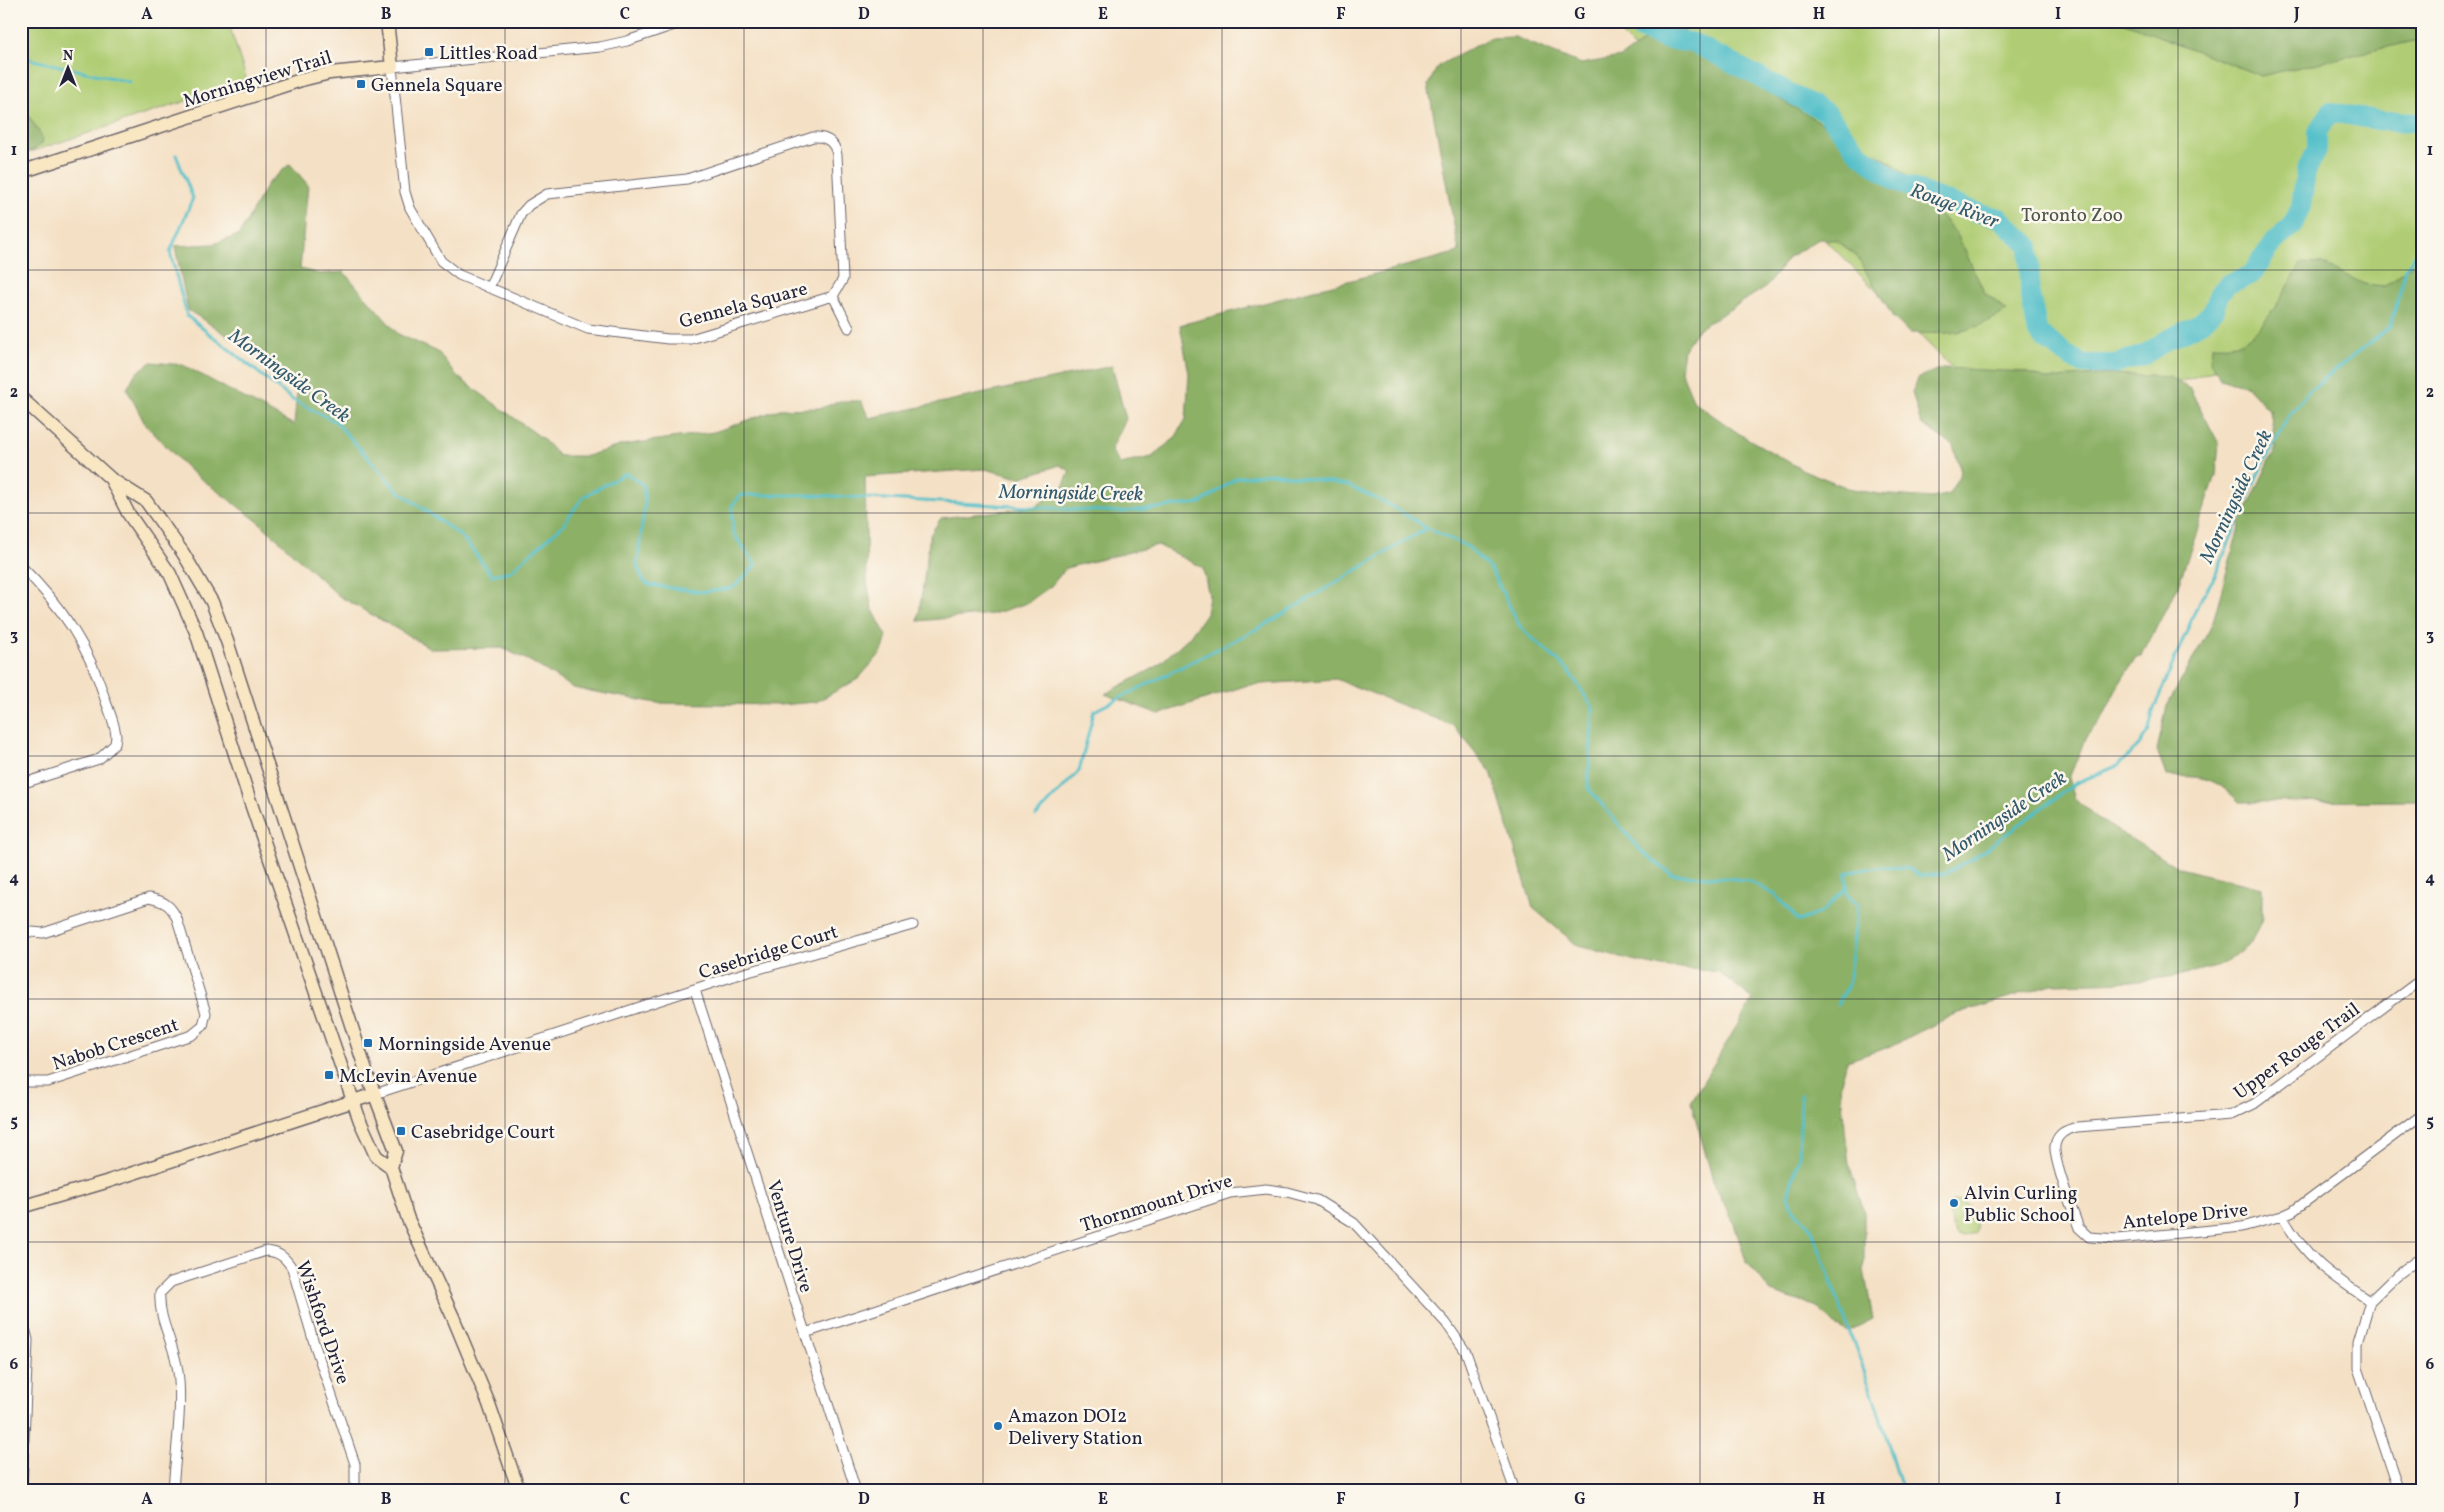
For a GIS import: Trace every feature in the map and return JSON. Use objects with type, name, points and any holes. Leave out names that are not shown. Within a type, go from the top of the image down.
[{"type":"main road","points":[[387,21],[392,67]]},
{"type":"main road","name":"Morningview Trail","points":[[21,172],[301,80],[330,73],[392,67]]},
{"type":"main road","points":[[21,398],[111,479],[146,501],[183,553],[212,602],[228,641],[364,1064],[396,1151],[390,1167]]},
{"type":"main road","points":[[111,479],[128,513],[170,574],[196,632],[249,798],[353,1102],[376,1156],[390,1167],[408,1219],[453,1317],[489,1404],[519,1491]]},
{"type":"main road","points":[[21,1207],[106,1182],[376,1094]]},
{"type":"street","name":"Morningview Trail","points":[[392,67],[600,47],[627,41],[686,21]]},
{"type":"street","name":"Gennela Square","points":[[392,67],[405,192],[410,208],[441,261],[459,275],[489,288],[588,329],[668,339],[690,339],[833,296],[843,279],[836,148],[826,138],[821,136],[813,137],[687,178],[547,194],[529,205],[521,214],[489,288]]},
{"type":"street","name":"Gennela Square","points":[[833,296],[849,328]]},
{"type":"street","points":[[21,566],[58,606],[73,626],[90,656],[99,678],[116,736],[115,744],[99,759],[21,784]]},
{"type":"street","name":"Nabob Crescent","points":[[21,931],[43,933],[150,898],[164,901],[173,910],[177,919],[206,1013],[203,1026],[192,1035],[48,1082],[21,1082]]},
{"type":"street","name":"Casebridge Court","points":[[376,1094],[744,974],[914,925]]},
{"type":"street","name":"Upper Rouge Trail","points":[[2060,1134],[2067,1129],[2077,1127],[2231,1115],[2254,1104],[2423,978]]},
{"type":"street","name":"Venture Drive","points":[[695,990],[856,1491]]},
{"type":"street","name":"Antelope Drive","points":[[2060,1134],[2055,1148],[2056,1154],[2078,1228],[2089,1237],[2107,1239],[2242,1227],[2282,1216],[2308,1200],[2423,1114]]},
{"type":"street","name":"Thornmount Drive","points":[[805,1333],[1230,1193],[1266,1189],[1287,1192],[1317,1200],[1354,1223],[1446,1323],[1466,1352],[1479,1382],[1515,1491]]},
{"type":"street","points":[[2282,1216],[2301,1246],[2320,1267],[2370,1302]]},
{"type":"street","name":"Wishford Drive","points":[[173,1491],[180,1386],[176,1359],[160,1312],[160,1293],[171,1282],[266,1250],[277,1252],[286,1258],[292,1268],[314,1343],[353,1457],[356,1474],[355,1491]]},
{"type":"street","points":[[2399,1491],[2358,1368],[2358,1342],[2370,1302],[2397,1275],[2423,1256]]},
{"type":"street","points":[[21,1327],[26,1332],[28,1340],[24,1372],[22,1491]]},
{"type":"green space","points":[[21,21],[228,21],[247,81],[21,155]]},
{"type":"green space","name":"Toronto Zoo","points":[[1608,21],[2423,21],[2423,303],[2018,434]]},
{"type":"green space","points":[[2120,21],[2423,21],[2423,39],[2261,76]]},
{"type":"green space","points":[[1671,22],[1781,100],[1892,163],[1914,183],[1958,236],[1984,292],[2007,311],[1970,329],[1949,333],[1909,333],[1893,317],[1856,255],[1836,240],[1819,239],[1789,257],[1766,287],[1698,329],[1684,349],[1681,371],[1694,402],[1738,433],[1801,469],[1848,488],[1878,494],[1932,498],[1949,494],[1961,472],[1953,445],[1921,424],[1912,392],[1919,377],[1942,368],[2025,372],[2046,379],[2111,374],[2169,377],[2190,389],[2219,444],[2216,475],[2178,586],[2141,657],[2136,657],[2118,686],[2103,717],[2086,737],[2069,778],[2075,799],[2100,820],[2179,868],[2262,888],[2262,919],[2251,943],[2224,964],[2182,975],[2132,982],[2052,984],[1953,1015],[1889,1047],[1847,1061],[1840,1086],[1849,1164],[1864,1212],[1864,1270],[1873,1319],[1847,1332],[1836,1326],[1817,1307],[1771,1292],[1746,1261],[1733,1221],[1714,1184],[1691,1102],[1753,999],[1719,972],[1652,965],[1578,946],[1533,908],[1491,772],[1454,726],[1336,679],[1248,685],[1159,714],[1105,694],[1156,667],[1189,637],[1206,613],[1209,596],[1203,568],[1158,545],[1066,568],[1051,586],[1027,603],[993,614],[918,621],[930,535],[941,518],[1035,507],[1063,487],[1070,471],[1060,465],[1019,478],[985,469],[865,477],[867,582],[872,608],[887,637],[882,652],[858,679],[816,702],[779,705],[657,703],[573,688],[530,661],[502,648],[432,649],[339,596],[260,523],[188,469],[145,424],[127,389],[135,374],[151,362],[183,365],[294,425],[298,381],[188,310],[175,246],[213,244],[239,235],[268,183],[290,164],[308,185],[300,269],[320,274],[344,272],[398,334],[438,352],[458,377],[543,439],[559,456],[587,456],[623,445],[714,432],[780,409],[821,408],[840,401],[861,401],[869,418],[1112,366],[1126,419],[1111,450],[1120,464],[1152,457],[1175,438],[1186,419],[1189,374],[1180,325],[1459,252],[1428,85],[1438,66],[1490,38],[1515,37],[1581,64],[1621,57]]},
{"type":"green space","points":[[21,104],[43,138],[42,144],[21,157]]},
{"type":"green space","points":[[2423,256],[2423,801],[2239,802],[2222,787],[2206,779],[2166,776],[2157,750],[2167,706],[2212,625],[2240,524],[2276,447],[2270,411],[2245,385],[2220,379],[2211,361],[2212,345],[2236,344],[2246,339],[2255,331],[2274,309],[2301,263],[2322,264],[2364,284],[2385,286]]},
{"type":"green space","points":[[1957,1200],[1971,1208],[1974,1213],[1976,1223],[1975,1234],[1963,1237],[1955,1234],[1947,1205]]},
{"type":"waterway","name":"Rouge River","points":[[1630,21],[1643,30],[1665,39],[1694,43],[1826,112],[1860,154],[1899,183],[1976,212],[2000,218],[2029,246],[2030,294],[2038,333],[2065,354],[2083,364],[2114,364],[2144,355],[2167,340],[2199,324],[2214,310],[2219,294],[2228,284],[2251,275],[2274,242],[2292,226],[2301,207],[2306,171],[2317,150],[2317,132],[2331,112],[2382,121],[2423,122]]},
{"type":"waterway","name":"Morningside Creek","points":[[21,55],[33,60],[130,82]]},
{"type":"waterway","name":"Morningside Creek","points":[[176,155],[193,198],[170,252],[187,316],[293,400],[336,422],[396,489],[462,537],[492,575],[511,571],[563,525],[583,497],[626,473],[643,485],[645,502],[637,565],[643,580],[649,585],[703,592],[733,588],[756,565],[733,533],[732,506],[741,495],[812,495],[1121,512],[1201,503],[1236,478],[1272,473],[1347,485],[1388,504],[1427,528],[1468,547],[1491,570],[1521,628],[1568,670],[1593,708],[1588,788],[1641,851],[1671,874],[1747,880],[1776,895],[1799,921],[1822,912],[1848,886]]},
{"type":"waterway","name":"Morningside Creek","points":[[1837,1005],[1848,985],[1858,905],[1847,895],[1846,873],[1881,866],[1909,869],[1920,876],[1945,874],[1972,859],[2076,783],[2117,766],[2138,747],[2149,730],[2153,711],[2199,602],[2215,576],[2257,476],[2288,417],[2310,390],[2391,326],[2406,268],[2423,245]]},
{"type":"waterway","points":[[1036,816],[1079,771],[1094,711],[1263,626],[1427,528]]},
{"type":"waterway","points":[[1801,1094],[1799,1157],[1788,1196],[1792,1207],[1812,1230],[1874,1398],[1903,1491]]},
{"type":"place","name":"Littles Road","points":[[429,52]]},
{"type":"place","name":"Gennela Square","points":[[361,84]]},
{"type":"place","name":"Morningside Avenue","points":[[368,1043]]},
{"type":"place","name":"McLevin Avenue","points":[[329,1075]]},
{"type":"place","name":"Casebridge Court","points":[[401,1131]]},
{"type":"place","name":"Alvin Curling Public School","points":[[1954,1203]]},
{"type":"place","name":"Amazon DOI2 Delivery Station","points":[[998,1426]]}]
